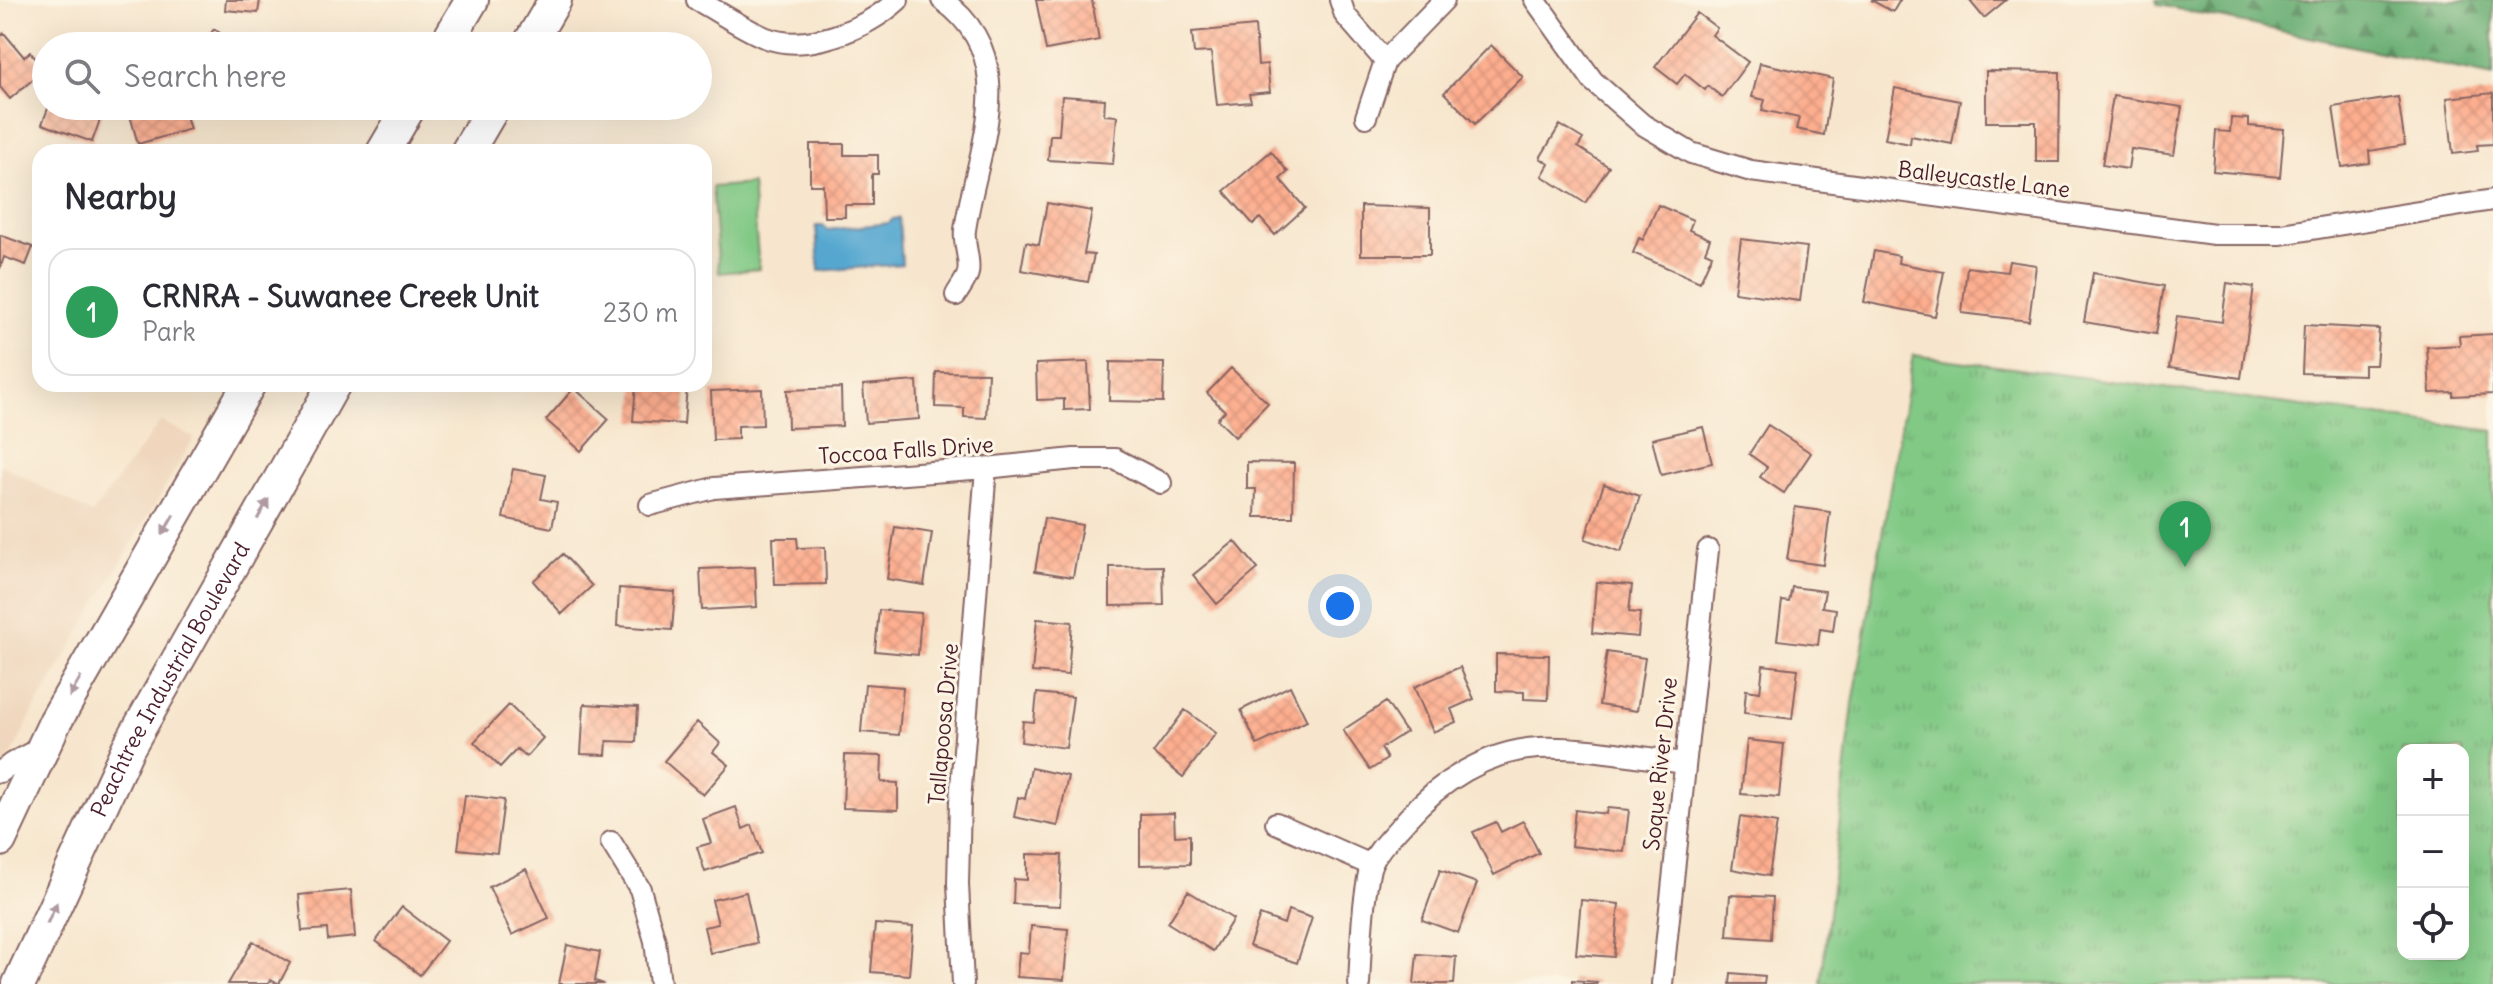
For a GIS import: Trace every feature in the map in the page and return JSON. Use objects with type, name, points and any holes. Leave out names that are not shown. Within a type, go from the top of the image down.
[{"type":"highway","points":[[453,32],[472,0]]},
{"type":"highway","points":[[536,32],[555,0]]},
{"type":"highway","points":[[388,144],[402,120]]},
{"type":"highway","points":[[472,144],[486,120]]},
{"type":"highway","points":[[0,840],[55,722],[244,392]]},
{"type":"highway","name":"Peachtree Industrial Boulevard","points":[[19,984],[128,748],[329,392]]},
{"type":"street","points":[[697,0],[765,38],[796,44],[842,33],[884,12],[898,0]]},
{"type":"street","points":[[942,0],[953,8],[976,37],[988,69],[991,99],[965,233],[968,272],[956,295]]},
{"type":"street","points":[[1340,0],[1345,15],[1385,61]]},
{"type":"street","points":[[1366,117],[1385,61],[1444,0]]},
{"type":"street","name":"Balleycastle Lane","points":[[1535,0],[1593,81],[1642,124],[1691,153],[1751,171],[2214,234],[2281,234],[2493,200]]},
{"type":"street","name":"Toccoa Falls Drive","points":[[650,505],[714,488],[1074,459],[1115,459],[1161,483]]},
{"type":"street","name":"Tallapoosa Drive","points":[[963,984],[958,884],[960,801],[986,468]]},
{"type":"street","name":"Soque River Drive","points":[[1662,984],[1708,550]]},
{"type":"street","points":[[0,772],[44,746]]},
{"type":"street","points":[[1359,984],[1362,928],[1371,865],[1389,839],[1437,789],[1469,769],[1503,755],[1537,748],[1684,763]]},
{"type":"street","points":[[1276,823],[1371,865]]},
{"type":"street","points":[[611,842],[640,889],[655,941],[660,984]]},
{"type":"shaded area","points":[[161,421],[194,438],[34,710],[0,778],[0,464],[92,514]]},
{"type":"green space","points":[[2156,0],[2493,0],[2493,76],[2158,5]]},
{"type":"green space","points":[[752,184],[759,269],[719,273],[712,187]]},
{"type":"green space","points":[[1913,355],[2493,431],[2493,984],[1821,984],[1853,704]]},
{"type":"water","points":[[899,218],[902,264],[819,271],[816,226],[827,230],[889,223]]},
{"type":"building","points":[[226,0],[260,0],[258,13],[225,10]]},
{"type":"building","points":[[1036,0],[1092,0],[1099,40],[1046,50]]},
{"type":"building","points":[[1871,0],[1900,0],[1893,12]]},
{"type":"building","points":[[1969,0],[2006,0],[1984,18]]},
{"type":"building","points":[[1697,13],[1717,28],[1712,35],[1748,62],[1722,97],[1708,86],[1705,90],[1685,74],[1677,84],[1655,67]]},
{"type":"building","points":[[1255,26],[1258,65],[1267,64],[1270,92],[1249,94],[1251,102],[1217,105],[1211,52],[1194,53],[1192,32]]},
{"type":"building","points":[[4,33],[24,57],[30,52],[32,54],[32,80],[10,99],[0,87],[0,37]]},
{"type":"building","points":[[1491,45],[1523,77],[1475,124],[1444,93]]},
{"type":"building","points":[[1760,63],[1833,79],[1824,135],[1796,129],[1799,118],[1762,110],[1765,100],[1752,97]]},
{"type":"building","points":[[1986,71],[2060,72],[2059,162],[2036,162],[2036,122],[1986,122]]},
{"type":"building","points":[[1895,88],[1960,101],[1952,144],[1911,136],[1910,144],[1885,139]]},
{"type":"building","points":[[2493,93],[2493,144],[2477,145],[2478,151],[2453,154],[2447,98]]},
{"type":"building","points":[[1062,96],[1105,99],[1104,115],[1117,116],[1113,164],[1048,160],[1050,135],[1059,135]]},
{"type":"building","points":[[2113,96],[2182,107],[2174,155],[2131,149],[2128,169],[2102,165]]},
{"type":"building","points":[[2398,97],[2405,145],[2369,151],[2370,163],[2342,167],[2333,107]]},
{"type":"building","points":[[2231,118],[2249,119],[2249,126],[2284,129],[2280,177],[2213,171],[2216,131],[2230,132]]},
{"type":"building","points":[[44,120],[100,120],[92,142],[42,124]]},
{"type":"building","points":[[131,120],[187,120],[190,129],[138,144]]},
{"type":"building","points":[[1560,125],[1583,139],[1578,147],[1609,167],[1585,203],[1542,176],[1549,164],[1540,158]]},
{"type":"building","points":[[810,144],[844,144],[844,155],[878,155],[878,174],[872,174],[872,205],[845,205],[845,217],[824,217],[823,185],[810,185]]},
{"type":"building","points":[[1271,151],[1288,172],[1280,179],[1305,208],[1275,235],[1260,218],[1253,224],[1224,191]]},
{"type":"building","points":[[1047,203],[1092,211],[1084,254],[1094,255],[1088,282],[1021,270],[1026,242],[1039,245]]},
{"type":"building","points":[[1658,205],[1693,220],[1689,230],[1710,239],[1705,252],[1712,255],[1700,282],[1633,253],[1639,238],[1643,240]]},
{"type":"building","points":[[1361,206],[1430,208],[1430,255],[1361,255]]},
{"type":"building","points":[[0,235],[32,247],[26,265],[4,257],[0,269]]},
{"type":"building","points":[[1741,239],[1807,247],[1800,301],[1734,292]]},
{"type":"building","points":[[1874,251],[1899,256],[1898,263],[1944,272],[1935,316],[1864,302]]},
{"type":"building","points":[[2009,261],[2036,265],[2029,321],[1962,313],[1967,267],[2007,272]]},
{"type":"building","points":[[2093,273],[2164,286],[2156,334],[2084,322]]},
{"type":"building","points":[[2227,283],[2254,287],[2241,378],[2169,368],[2177,316],[2222,322]]},
{"type":"building","points":[[2304,325],[2379,329],[2376,365],[2364,365],[2364,375],[2302,373]]},
{"type":"building","points":[[2493,334],[2493,394],[2453,396],[2453,392],[2430,393],[2427,347],[2460,345],[2459,336]]},
{"type":"building","points":[[1088,362],[1090,409],[1064,410],[1064,399],[1037,400],[1036,364]]},
{"type":"building","points":[[1110,362],[1164,363],[1163,402],[1109,401]]},
{"type":"building","points":[[1231,368],[1268,403],[1235,437],[1217,419],[1225,411],[1207,393]]},
{"type":"building","points":[[936,372],[988,373],[986,418],[964,417],[964,408],[935,407]]},
{"type":"building","points":[[917,381],[919,419],[866,423],[863,385]]},
{"type":"building","points":[[841,388],[842,426],[788,428],[787,390]]},
{"type":"building","points":[[762,389],[763,425],[738,426],[738,439],[713,440],[712,391]]},
{"type":"building","points":[[570,392],[579,392],[609,419],[581,451],[546,420]]},
{"type":"building","points":[[635,392],[687,392],[684,424],[633,421]]},
{"type":"building","points":[[1768,425],[1811,453],[1784,493],[1760,477],[1767,467],[1749,454]]},
{"type":"building","points":[[1703,427],[1712,463],[1661,475],[1652,439]]},
{"type":"building","points":[[1247,462],[1294,463],[1293,517],[1255,517],[1256,489],[1247,489]]},
{"type":"building","points":[[513,469],[546,475],[541,499],[557,502],[552,528],[503,518]]},
{"type":"building","points":[[1604,484],[1640,496],[1621,552],[1585,539]]},
{"type":"building","points":[[1795,507],[1830,512],[1823,565],[1787,560]]},
{"type":"building","points":[[1044,518],[1082,525],[1073,577],[1035,571]]},
{"type":"building","points":[[895,527],[932,533],[924,585],[887,579]]},
{"type":"building","points":[[773,538],[797,538],[798,548],[825,547],[826,584],[775,585]]},
{"type":"building","points":[[1235,541],[1258,569],[1217,604],[1193,575]]},
{"type":"building","points":[[563,554],[592,586],[562,614],[533,581]]},
{"type":"building","points":[[1163,566],[1164,605],[1110,606],[1110,567]]},
{"type":"building","points":[[755,567],[757,607],[702,610],[700,569]]},
{"type":"building","points":[[1596,582],[1632,585],[1629,612],[1640,613],[1638,637],[1592,633]]},
{"type":"building","points":[[1792,587],[1825,591],[1822,607],[1836,609],[1833,631],[1820,629],[1818,645],[1777,640],[1782,601],[1789,602]]},
{"type":"building","points":[[619,588],[675,592],[672,630],[617,626]]},
{"type":"building","points":[[879,610],[921,613],[918,655],[875,651]]},
{"type":"building","points":[[1037,619],[1072,622],[1068,675],[1032,672]]},
{"type":"building","points":[[1607,652],[1645,658],[1637,711],[1599,705]]},
{"type":"building","points":[[1496,654],[1549,655],[1548,700],[1524,699],[1524,692],[1496,691]]},
{"type":"building","points":[[1763,665],[1798,669],[1792,719],[1744,713],[1746,690],[1760,692]]},
{"type":"building","points":[[1460,667],[1474,699],[1451,709],[1456,722],[1433,732],[1414,687]]},
{"type":"building","points":[[865,684],[903,687],[899,735],[861,732]]},
{"type":"building","points":[[1290,686],[1307,721],[1257,745],[1241,710]]},
{"type":"building","points":[[1037,693],[1073,697],[1066,748],[1021,742],[1023,721],[1034,722]]},
{"type":"building","points":[[1386,702],[1406,732],[1381,748],[1387,759],[1370,770],[1343,730]]},
{"type":"building","points":[[584,704],[638,707],[636,742],[607,741],[606,755],[581,754]]},
{"type":"building","points":[[509,705],[543,738],[526,757],[517,749],[500,767],[474,742]]},
{"type":"building","points":[[1185,710],[1216,733],[1183,777],[1153,753]]},
{"type":"building","points":[[697,722],[720,743],[713,752],[729,765],[703,795],[664,761]]},
{"type":"building","points":[[1747,740],[1784,744],[1779,797],[1741,794]]},
{"type":"building","points":[[845,755],[882,756],[881,782],[898,783],[898,810],[843,808]]},
{"type":"building","points":[[1031,768],[1068,776],[1058,826],[1014,817],[1018,797],[1025,799]]},
{"type":"building","points":[[465,795],[504,800],[497,853],[458,849]]},
{"type":"building","points":[[736,807],[743,829],[752,825],[762,853],[705,872],[697,847],[711,843],[703,819]]},
{"type":"building","points":[[1607,808],[1629,810],[1624,852],[1571,846],[1575,810],[1606,814]]},
{"type":"building","points":[[1174,813],[1175,836],[1190,835],[1190,864],[1140,865],[1140,814]]},
{"type":"building","points":[[1740,817],[1777,823],[1769,876],[1732,869]]},
{"type":"building","points":[[1523,821],[1539,853],[1494,875],[1473,832],[1496,822],[1501,832]]},
{"type":"building","points":[[1027,854],[1062,855],[1060,906],[1013,904],[1014,879],[1027,880]]},
{"type":"building","points":[[526,869],[549,918],[512,935],[489,887]]},
{"type":"building","points":[[1440,870],[1477,883],[1458,933],[1422,920]]},
{"type":"building","points":[[351,890],[355,937],[328,940],[327,929],[302,931],[299,895]]},
{"type":"building","points":[[1188,891],[1233,919],[1213,951],[1168,923]]},
{"type":"building","points":[[746,892],[757,943],[710,953],[704,927],[718,924],[712,900]]},
{"type":"building","points":[[1730,895],[1773,897],[1771,939],[1727,936]]},
{"type":"building","points":[[1581,900],[1619,904],[1614,957],[1576,954]]},
{"type":"building","points":[[402,907],[446,941],[420,975],[376,941]]},
{"type":"building","points":[[1288,910],[1312,918],[1297,963],[1249,946],[1260,915],[1284,924]]},
{"type":"building","points":[[875,924],[913,927],[909,975],[871,972]]},
{"type":"building","points":[[1031,926],[1068,929],[1064,980],[1017,977],[1019,952],[1029,953]]},
{"type":"building","points":[[253,941],[290,963],[279,984],[270,980],[268,984],[228,984]]},
{"type":"building","points":[[567,945],[600,952],[595,981],[604,984],[559,984]]},
{"type":"building","points":[[1417,954],[1456,957],[1454,984],[1414,984]]},
{"type":"building","points":[[1731,973],[1765,976],[1764,984],[1730,984]]},
{"type":"building","points":[[1572,980],[1597,982],[1572,984]]},
{"type":"place","name":"CRNRA - Suwanee Creek Unit","points":[[2185,567]]}]
